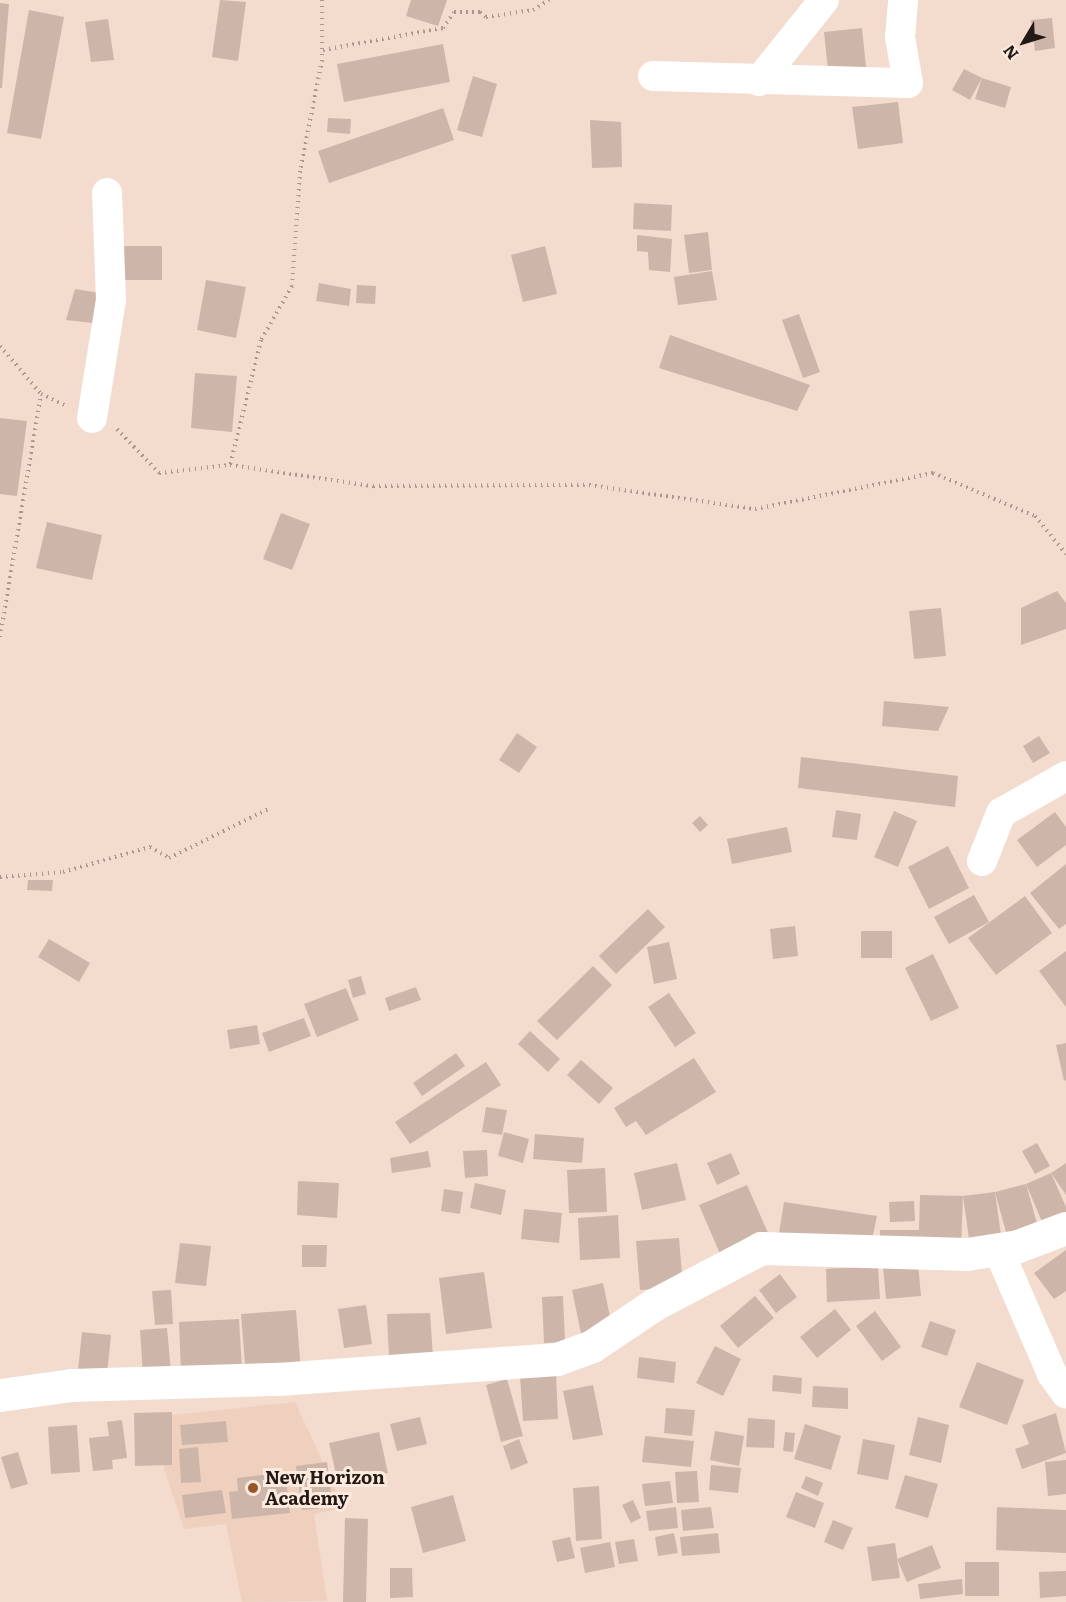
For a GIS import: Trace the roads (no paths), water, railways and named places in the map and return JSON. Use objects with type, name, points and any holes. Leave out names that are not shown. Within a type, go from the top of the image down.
[{"type":"street","points":[[759,81],[824,0]]},
{"type":"street","points":[[653,76],[759,81],[908,83],[900,38],[903,0]]},
{"type":"street","points":[[92,418],[111,300],[107,193]]},
{"type":"street","points":[[982,861],[1002,813],[1066,776]]},
{"type":"street","points":[[1066,1228],[1018,1246],[1001,1256],[1052,1374],[1066,1393]]},
{"type":"street","points":[[0,1395],[71,1385],[278,1379],[557,1359],[592,1346],[655,1304],[761,1248],[967,1254],[1018,1246]]},
{"type":"place","name":"New Horizon Academy","points":[[253,1488]]}]
